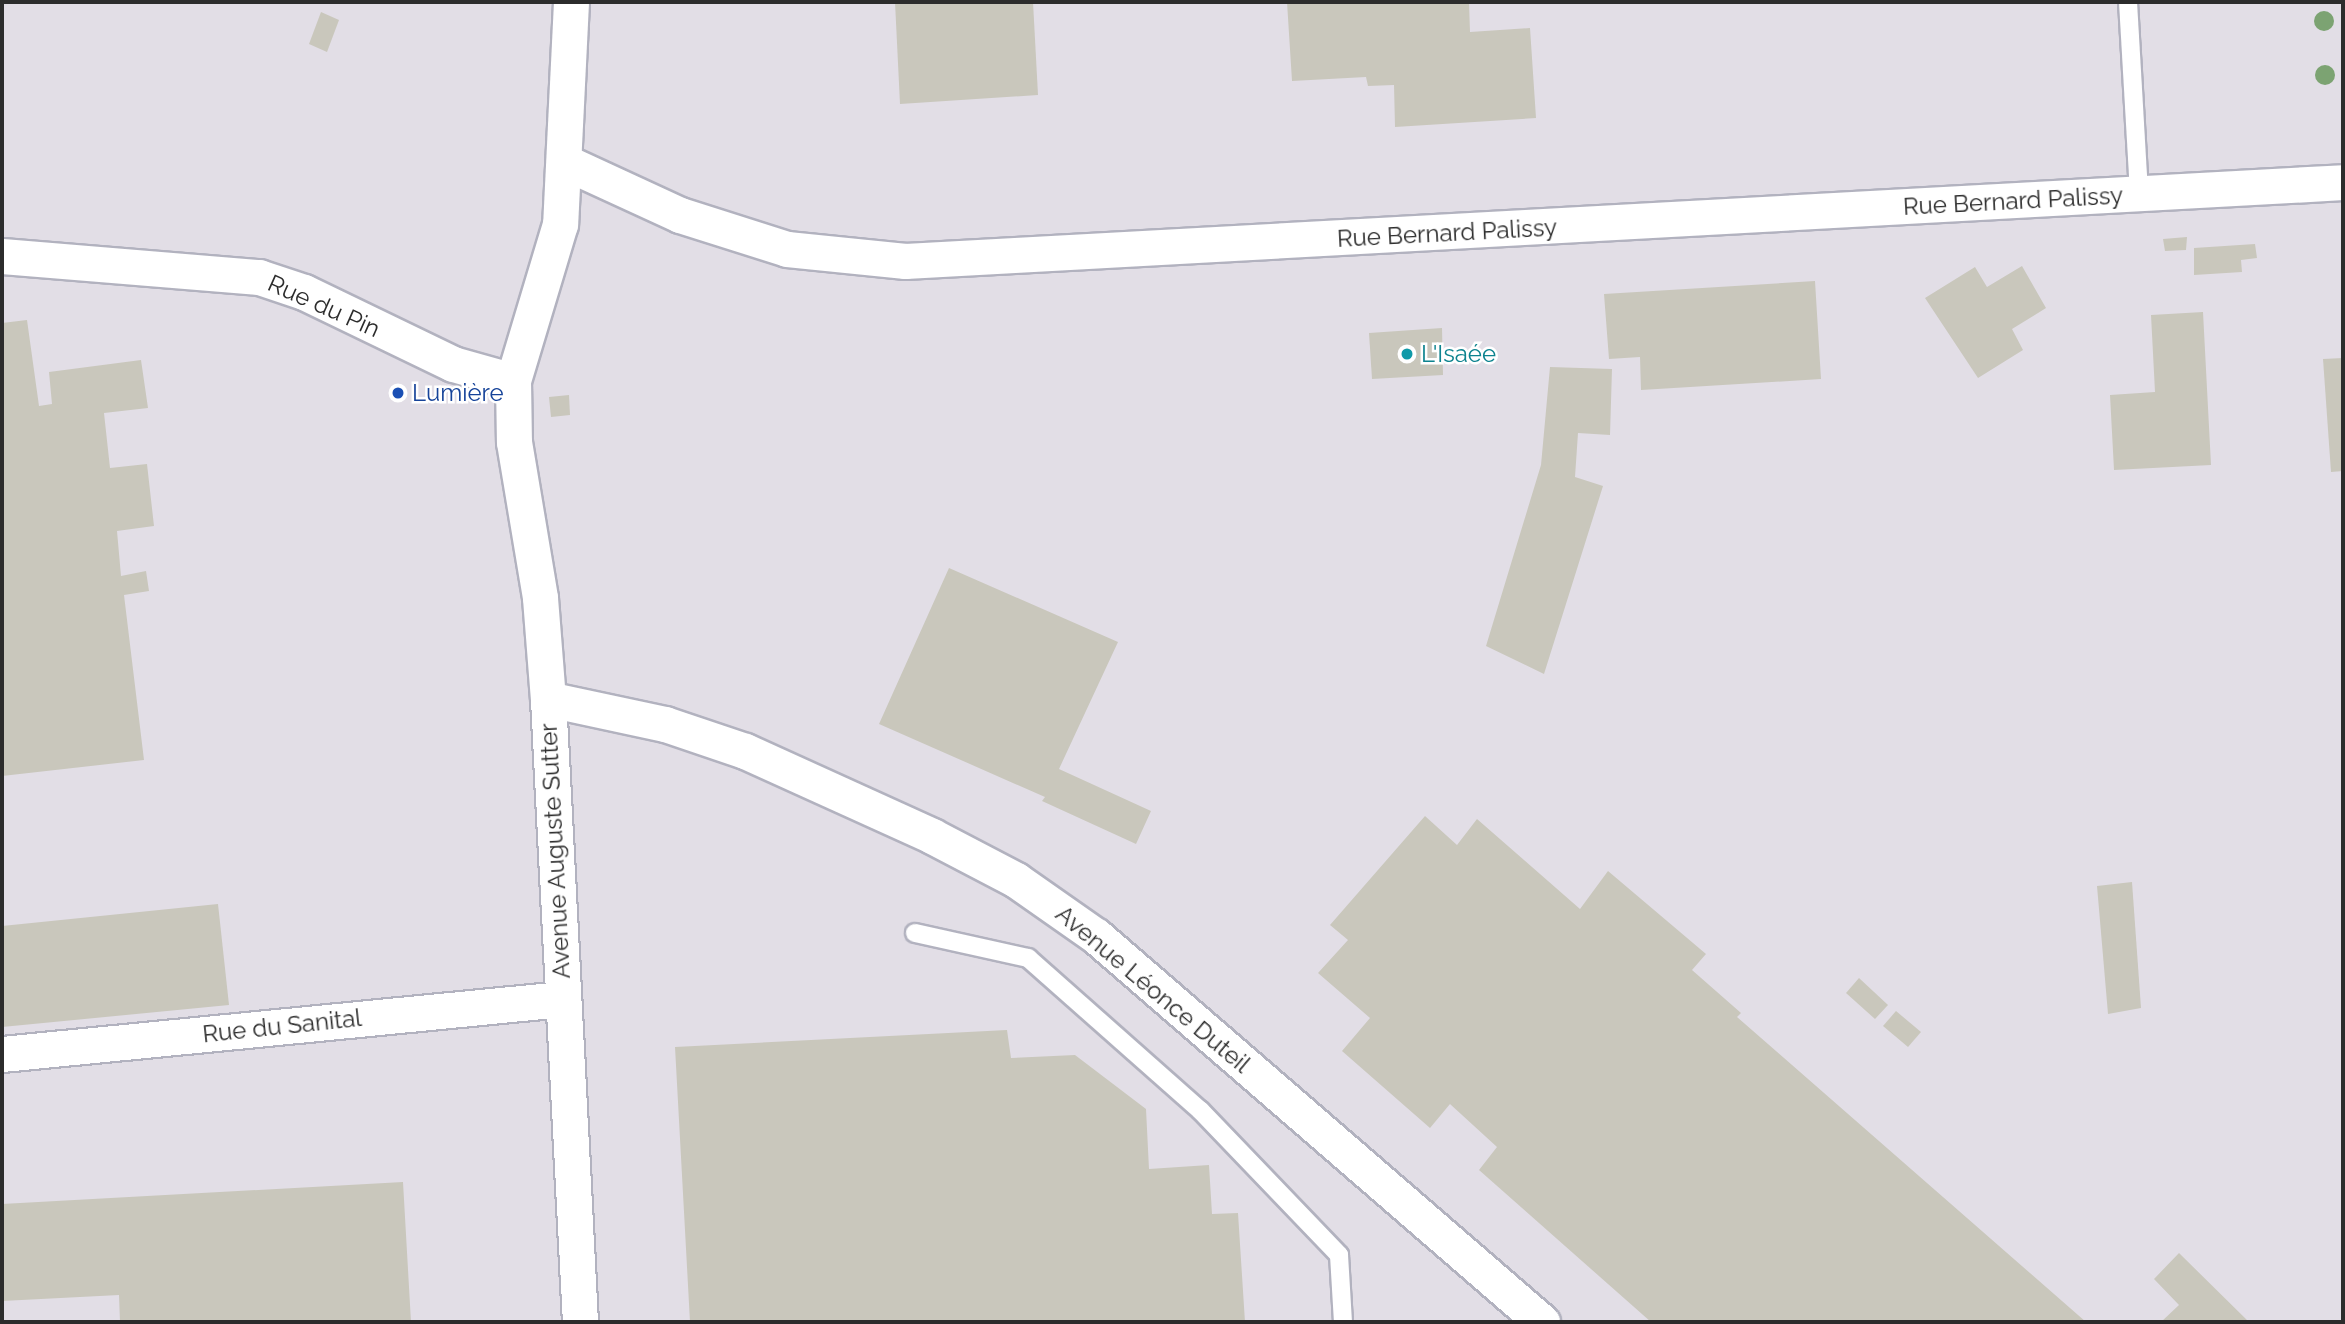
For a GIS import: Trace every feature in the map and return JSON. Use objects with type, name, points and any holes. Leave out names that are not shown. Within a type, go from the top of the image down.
[{"type":"street","name":"Avenue Auguste Sutter","points":[[571,2],[567,163],[560,224],[513,381],[514,442],[540,598],[548,699],[580,1322]]},
{"type":"street","name":"Rue Bernard Palissy","points":[[567,163],[680,215],[787,249],[905,261],[2343,182]]},
{"type":"street","name":"Rue du Pin","points":[[2,257],[259,277],[304,292],[453,364],[513,381]]},
{"type":"street","name":"Avenue Léonce Duteil","points":[[548,699],[665,724],[745,751],[932,836],[1016,880],[1097,936],[1542,1322]]},
{"type":"street","name":"Rue du Sanital","points":[[2,1054],[562,999]]},
{"type":"lane","points":[[2128,2],[2139,193]]},
{"type":"lane","points":[[915,933],[1028,958],[1200,1110],[1339,1255],[1343,1322]]},
{"type":"shaded area","points":[[2,2],[2343,2],[2343,1322],[2,1322]]},
{"type":"building","points":[[895,2],[1033,2],[1038,95],[900,104]]},
{"type":"building","points":[[1287,2],[1469,2],[1470,32],[1530,28],[1536,118],[1395,127],[1394,85],[1368,86],[1366,77],[1292,81]]},
{"type":"building","points":[[321,12],[339,20],[327,52],[309,44]]},
{"type":"building","points":[[2187,237],[2186,250],[2165,251],[2163,239]]},
{"type":"building","points":[[2255,244],[2257,258],[2241,260],[2242,272],[2194,275],[2194,248]]},
{"type":"building","points":[[2022,266],[2046,308],[2012,329],[2023,350],[1978,378],[1925,298],[1975,267],[1987,287]]},
{"type":"building","points":[[1815,281],[1821,379],[1641,390],[1640,357],[1609,359],[1604,294]]},
{"type":"building","points":[[2203,312],[2211,465],[2114,470],[2110,395],[2155,392],[2151,315]]},
{"type":"building","points":[[27,320],[39,406],[52,404],[49,372],[141,360],[148,408],[104,413],[110,468],[147,464],[154,526],[117,531],[121,576],[146,571],[149,591],[124,595],[144,760],[2,776],[2,323]]},
{"type":"building","name":"L'Isaée","points":[[1442,328],[1443,375],[1372,379],[1369,333]]},
{"type":"building","points":[[2343,358],[2343,471],[2331,472],[2323,359]]},
{"type":"building","points":[[1550,367],[1612,369],[1610,435],[1578,433],[1575,477],[1603,486],[1544,674],[1486,646],[1541,465]]},
{"type":"building","points":[[569,395],[570,415],[551,417],[549,397]]},
{"type":"building","points":[[949,568],[1118,642],[1059,769],[1151,811],[1136,844],[1042,801],[1045,797],[879,724]]},
{"type":"building","points":[[1425,816],[1457,845],[1477,819],[1580,909],[1608,871],[1706,954],[1692,970],[1741,1013],[1737,1017],[2086,1322],[1651,1322],[1479,1170],[1497,1147],[1450,1104],[1430,1128],[1342,1051],[1370,1018],[1318,973],[1348,940],[1330,925]]},
{"type":"building","points":[[2132,882],[2141,1008],[2108,1014],[2097,886]]},
{"type":"building","points":[[218,904],[229,1005],[2,1027],[2,926]]},
{"type":"building","points":[[1859,978],[1888,1005],[1875,1019],[1846,993]]},
{"type":"building","points":[[1896,1011],[1921,1032],[1908,1047],[1883,1026]]},
{"type":"building","points":[[1007,1030],[1011,1058],[1075,1055],[1146,1109],[1149,1169],[1209,1165],[1212,1214],[1238,1213],[1245,1322],[690,1322],[675,1047]]},
{"type":"building","points":[[403,1182],[411,1322],[120,1322],[119,1295],[2,1301],[2,1204]]},
{"type":"building","points":[[2179,1253],[2249,1322],[2161,1322],[2179,1305],[2154,1279]]},
{"type":"place","name":"L'Isaée","points":[[1407,354]]},
{"type":"place","name":"Lumière","points":[[398,393]]}]
